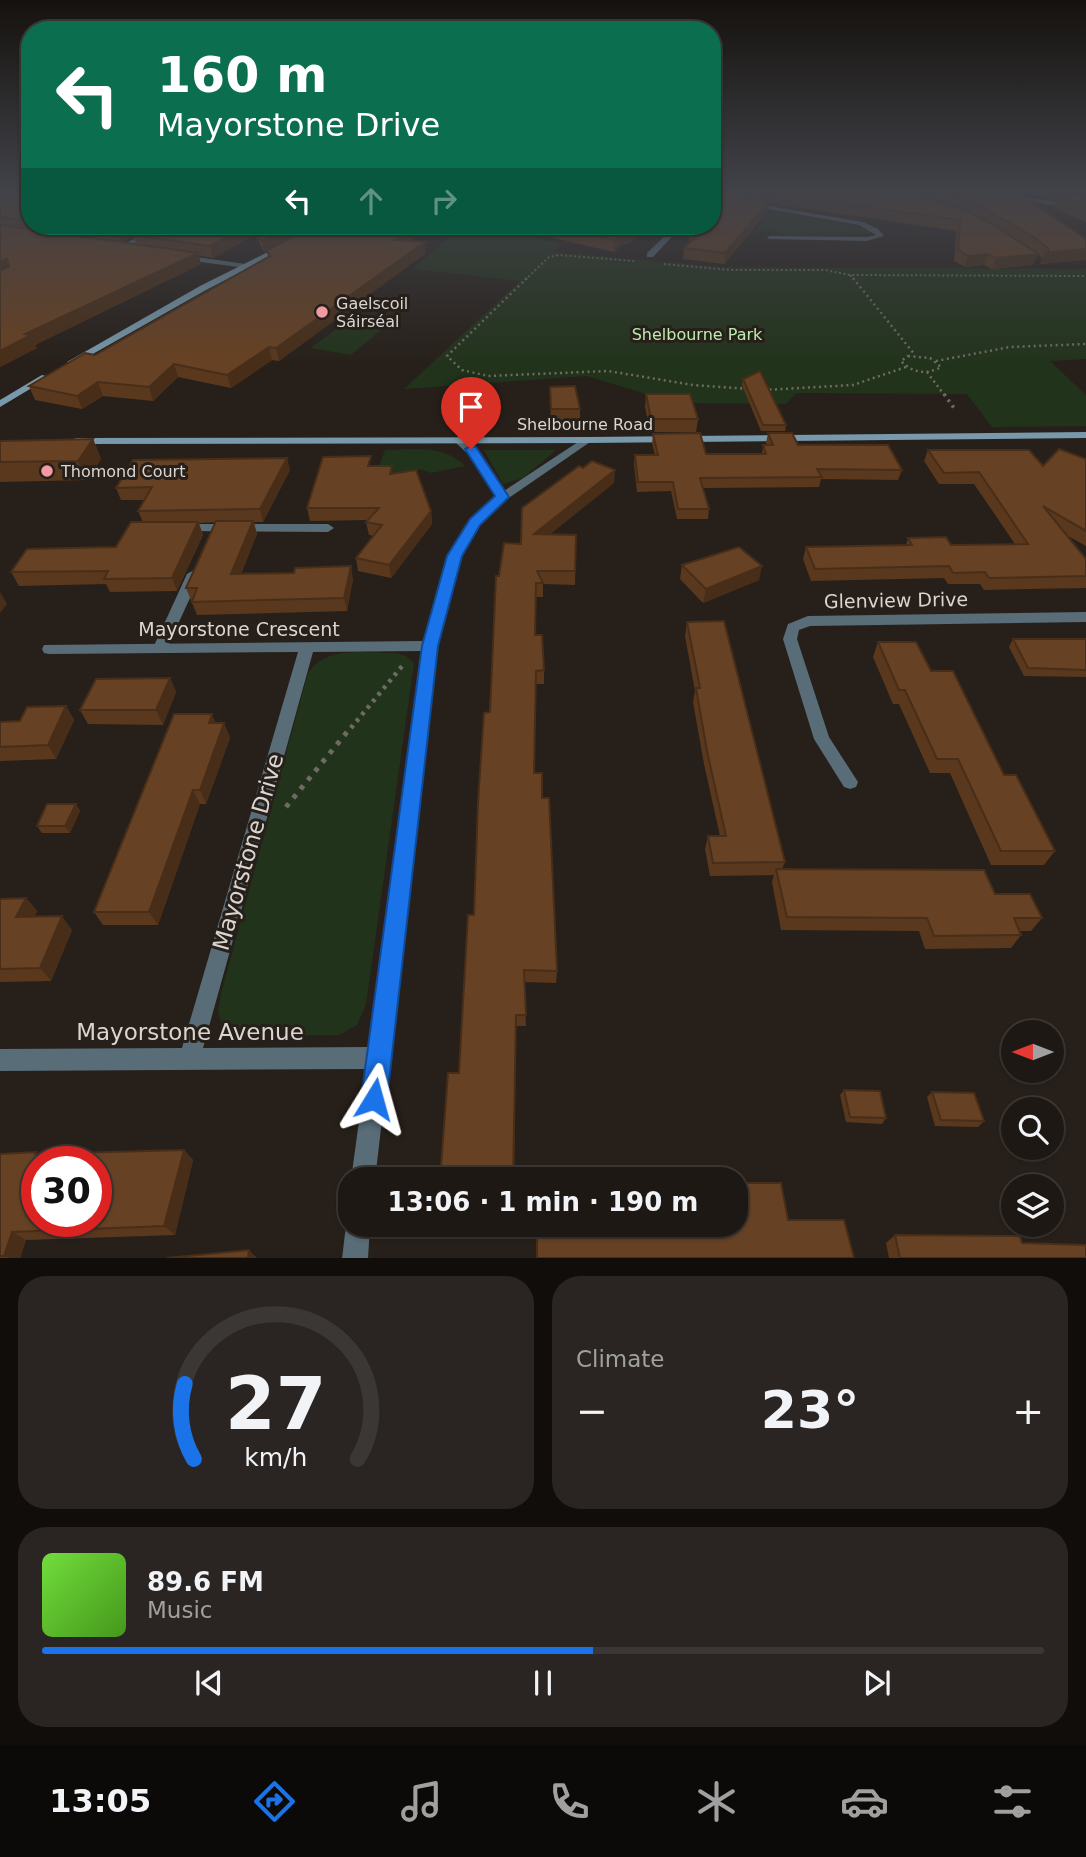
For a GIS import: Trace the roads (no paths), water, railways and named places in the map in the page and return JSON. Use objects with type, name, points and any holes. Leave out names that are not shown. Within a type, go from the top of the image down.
[{"type":"main road","points":[[62,367],[285,247]]},
{"type":"main road","points":[[1,404],[51,374]]},
{"type":"main road","name":"Shelbourne Road","points":[[60,441],[1086,435]]},
{"type":"street","points":[[113,247],[132,250]]},
{"type":"street","points":[[650,255],[658,247]]},
{"type":"street","points":[[173,256],[246,266]]},
{"type":"street","points":[[458,440],[475,455],[502,497]]},
{"type":"street","points":[[365,1167],[380,1058],[425,646],[454,556],[475,522],[502,497],[588,440]]},
{"type":"street","points":[[171,528],[213,534],[328,528]]},
{"type":"street","points":[[160,648],[198,565]]},
{"type":"street","name":"Glenview Drive","points":[[850,782],[822,739],[790,639],[793,627],[808,621],[1086,617]]},
{"type":"street","name":"Mayorstone Crescent","points":[[48,649],[425,646]]},
{"type":"street","name":"Mayorstone Drive","points":[[190,1057],[307,647]]},
{"type":"street","name":"Mayorstone Avenue","points":[[0,1060],[380,1058]]},
{"type":"street","points":[[355,1258],[357,1237]]},
{"type":"place","name":"Gaelscoil Sáirséal","points":[[322,312]]},
{"type":"place","name":"Thomond Court","points":[[47,471]]},
{"type":"park label","name":"Shelbourne Park","points":[[697,334]]}]
